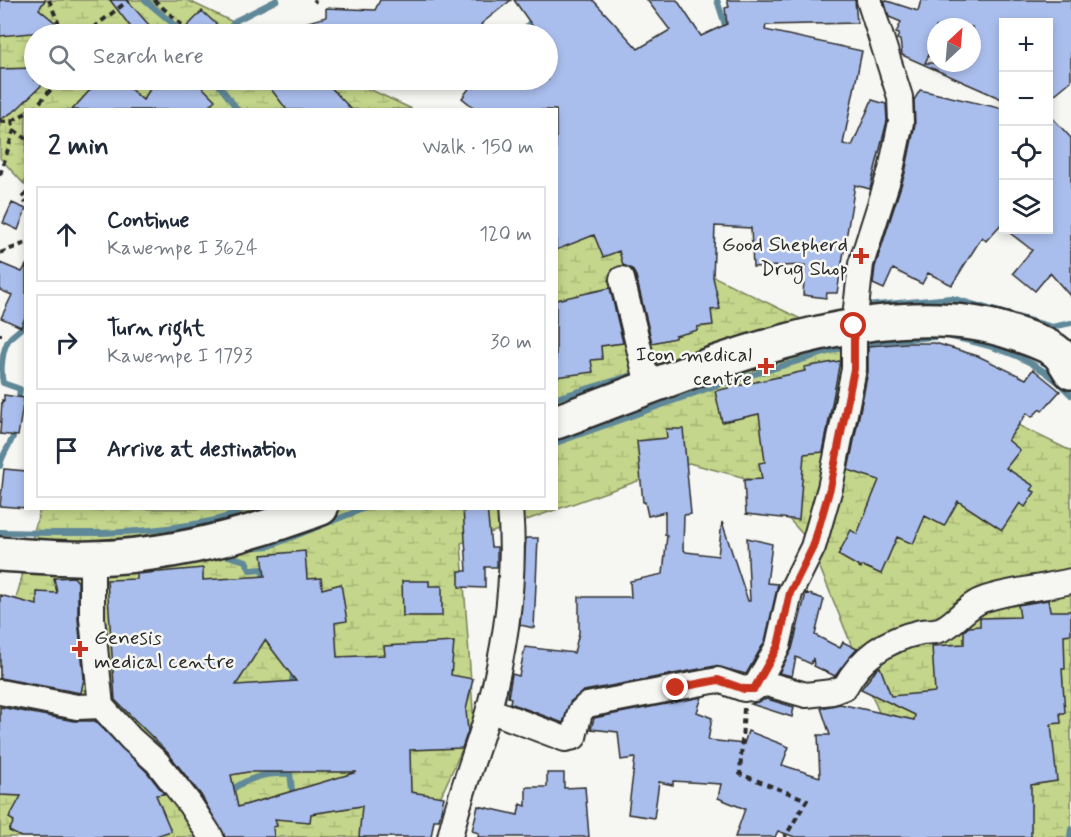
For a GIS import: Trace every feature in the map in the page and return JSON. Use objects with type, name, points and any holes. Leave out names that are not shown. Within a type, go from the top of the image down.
[{"type":"street","points":[[754,689],[778,646],[790,593],[813,547],[830,488],[854,369],[854,326],[861,264],[891,170],[901,122],[900,97],[869,0]]},
{"type":"street","points":[[622,279],[649,389]]},
{"type":"street","points":[[558,421],[763,348],[854,326],[905,319],[954,320],[988,324],[1066,354]]},
{"type":"street","points":[[0,554],[92,558],[184,547],[262,519],[310,510]]},
{"type":"street","points":[[450,837],[489,710],[503,651],[513,541],[510,510]]},
{"type":"street","points":[[92,558],[92,618],[101,706],[131,739],[157,762],[189,803],[211,837]]},
{"type":"street","points":[[489,710],[565,739],[574,737],[580,712],[587,705],[718,680],[744,689],[754,689],[767,684],[806,694],[839,690],[845,687],[851,676],[875,650],[890,642],[920,632],[941,630],[970,606],[984,599],[1071,581]]},
{"type":"street","points":[[0,692],[77,707],[101,706]]},
{"type":"path","points":[[49,0],[59,24]]},
{"type":"path","points":[[99,24],[129,0]]},
{"type":"path","points":[[153,0],[181,24]]},
{"type":"path","points":[[35,108],[50,90]]},
{"type":"path","points":[[0,122],[12,121],[24,113]]},
{"type":"path","points":[[0,175],[14,130],[12,121]]},
{"type":"path","points":[[14,130],[24,138]]},
{"type":"path","points":[[0,253],[24,244]]},
{"type":"path","points":[[754,689],[743,711],[740,774],[807,800],[785,837]]},
{"type":"green space","points":[[0,0],[187,0],[237,24],[24,24],[24,90],[371,90],[410,108],[24,108],[24,184],[0,158]]},
{"type":"green space","points":[[558,200],[1071,451],[1071,837],[934,837],[925,825],[809,541],[753,480],[689,463],[558,509]]},
{"type":"green space","points":[[40,510],[555,510],[461,543],[474,723],[430,820],[410,837],[0,837],[0,659]]},
{"type":"building","points":[[0,0],[45,0],[39,9],[57,24],[24,24],[24,34],[0,36]]},
{"type":"building","points":[[110,0],[127,0],[148,24],[128,24]]},
{"type":"building","points":[[380,0],[511,0],[481,24],[301,24],[326,17],[326,8],[375,10]]},
{"type":"building","points":[[514,0],[593,0],[638,49],[670,30],[647,0],[677,0],[701,36],[727,24],[725,8],[729,7],[727,0],[855,0],[857,23],[766,25],[765,30],[862,51],[843,144],[852,146],[872,100],[886,104],[887,121],[870,189],[855,185],[837,293],[827,293],[826,298],[803,295],[805,265],[753,267],[751,228],[715,226],[713,277],[720,309],[711,310],[713,325],[697,327],[698,330],[652,343],[636,276],[632,269],[623,265],[619,251],[603,257],[594,235],[558,249],[558,108],[474,108],[462,98],[468,90],[558,90],[558,24],[531,24]]},
{"type":"building","points":[[884,0],[918,11],[921,0],[1071,0],[1071,81],[1053,96],[1053,18],[999,18],[999,98],[941,72],[981,72],[981,18],[927,18],[927,59],[925,63],[927,66],[902,55],[900,40],[897,39],[899,34],[896,33],[901,22],[889,17]]},
{"type":"building","points":[[202,11],[216,24],[190,24]]},
{"type":"building","points":[[24,68],[24,90],[37,90],[16,110],[0,120],[0,69]]},
{"type":"building","points":[[90,90],[132,90],[143,100],[150,90],[205,90],[215,100],[207,108],[74,108]]},
{"type":"building","points":[[272,90],[333,90],[350,108],[285,108]]},
{"type":"building","points":[[920,90],[999,108],[999,227],[986,241],[982,237],[952,285],[928,273],[922,284],[893,269],[884,289],[873,284],[875,267],[905,173],[915,125],[914,100]]},
{"type":"building","points":[[1053,118],[1071,138],[1071,297],[1050,273],[1035,291],[1013,273],[1032,250],[1011,234],[1053,234]]},
{"type":"building","points":[[12,203],[24,208],[18,230],[3,223]]},
{"type":"building","points":[[0,263],[22,272],[24,268],[24,320],[21,327],[1,318],[12,295],[0,290]]},
{"type":"building","points":[[610,288],[623,343],[601,346],[602,359],[591,360],[593,372],[558,377],[558,300]]},
{"type":"building","points":[[935,343],[978,356],[1026,379],[1033,369],[1060,391],[1042,411],[1040,409],[1032,417],[1027,413],[1008,440],[1020,450],[1006,468],[1034,486],[1031,490],[1035,492],[1025,507],[1020,503],[1002,530],[958,501],[944,526],[925,516],[913,544],[897,537],[881,574],[863,566],[861,568],[838,555],[851,530],[857,534],[879,480],[848,470],[868,372],[868,346]]},
{"type":"building","points":[[840,361],[823,452],[804,454],[799,520],[746,514],[744,480],[762,479],[759,463],[765,462],[759,414],[722,422],[715,391],[805,371],[804,367]]},
{"type":"building","points":[[4,395],[24,398],[18,436],[0,434]]},
{"type":"building","points":[[666,429],[683,429],[691,514],[684,515],[683,549],[686,552],[718,556],[722,522],[748,601],[750,601],[747,538],[772,544],[767,583],[778,584],[765,641],[746,674],[715,666],[584,691],[570,702],[563,723],[510,703],[511,698],[508,697],[512,674],[519,676],[525,647],[574,653],[579,633],[579,597],[631,597],[630,581],[663,574],[667,535],[665,535],[665,512],[648,516],[645,502],[643,502],[637,441],[667,438]]},
{"type":"building","points":[[4,469],[24,471],[24,508],[0,506]]},
{"type":"building","points":[[463,510],[487,510],[491,547],[497,547],[497,567],[485,567],[485,588],[459,587],[459,571],[467,571]]},
{"type":"building","points":[[526,538],[538,538],[534,628],[520,625]]},
{"type":"building","points":[[305,551],[307,579],[321,578],[322,589],[341,584],[347,621],[335,623],[337,657],[385,655],[384,646],[454,642],[451,675],[473,679],[466,710],[468,731],[462,748],[410,750],[411,792],[444,797],[439,820],[434,820],[431,837],[359,837],[362,806],[311,814],[310,822],[275,819],[277,826],[273,827],[274,837],[225,837],[201,795],[168,753],[115,700],[107,580],[137,579],[137,574],[203,568],[203,580],[265,576],[262,555]],"holes":[[[265,640],[296,681],[236,685]],[[248,772],[357,772],[238,807],[231,775]]]},
{"type":"building","points":[[74,577],[78,582],[78,619],[84,678],[81,693],[0,678],[0,595],[37,605],[37,592],[57,593],[54,578]]},
{"type":"building","points":[[402,581],[429,581],[429,586],[442,586],[442,616],[403,616]]},
{"type":"building","points":[[806,593],[824,599],[815,635],[840,648],[843,642],[857,649],[835,676],[814,666],[813,658],[811,664],[796,657],[792,676],[779,673],[792,649]]},
{"type":"building","points":[[1048,600],[1050,611],[1071,611],[1071,634],[1064,635],[1065,669],[1062,669],[1065,713],[1060,713],[1061,723],[1051,724],[1057,781],[1031,785],[1031,837],[795,837],[778,831],[775,837],[735,837],[745,809],[718,798],[721,784],[673,781],[673,785],[659,782],[654,818],[628,814],[635,758],[621,760],[618,732],[591,729],[594,718],[702,697],[697,712],[712,718],[708,740],[744,744],[748,731],[789,747],[782,765],[820,777],[818,735],[830,735],[821,708],[840,704],[914,720],[915,715],[861,689],[877,669],[880,667],[891,696],[935,692],[932,646],[964,644],[964,631],[969,627],[980,626],[980,618],[1020,617],[1018,605]]},
{"type":"building","points":[[767,699],[794,707],[792,717],[751,704]]},
{"type":"building","points":[[0,707],[74,721],[95,721],[147,772],[164,794],[156,795],[171,831],[153,837],[21,837],[9,831],[14,821],[9,818],[21,796],[0,795]]},
{"type":"building","points":[[547,773],[564,773],[564,788],[585,787],[589,837],[478,837],[479,833],[472,831],[478,806],[518,815],[520,804],[526,806],[526,787],[547,787]]},
{"type":"waterway","points":[[145,0],[173,24]]},
{"type":"waterway","points":[[233,24],[277,0]]},
{"type":"waterway","points":[[717,0],[727,31]]},
{"type":"waterway","points":[[529,24],[534,17]]},
{"type":"waterway","points":[[223,90],[236,108]]},
{"type":"waterway","points":[[887,219],[898,183]]},
{"type":"waterway","points":[[867,301],[866,306],[951,298],[1052,327],[1071,323]]},
{"type":"waterway","points":[[18,405],[20,389],[3,383],[2,360],[7,342],[24,326]]},
{"type":"waterway","points":[[858,343],[935,337]]},
{"type":"waterway","points":[[951,337],[1001,350],[1031,363],[1059,383],[1071,395]]},
{"type":"waterway","points":[[558,442],[712,387],[838,349],[845,348],[846,351]]},
{"type":"waterway","points":[[558,397],[639,373]]},
{"type":"waterway","points":[[0,466],[15,430]]},
{"type":"waterway","points":[[0,532],[141,531],[210,521],[241,510]]},
{"type":"waterway","points":[[247,548],[270,546],[360,510]]},
{"type":"waterway","points":[[222,554],[246,561],[250,570],[263,569],[264,583]]},
{"type":"waterway","points":[[291,689],[294,667]]},
{"type":"waterway","points":[[501,710],[510,668]]},
{"type":"waterway","points":[[289,764],[293,799]]},
{"type":"waterway","points":[[229,792],[258,777],[290,774]]},
{"type":"waterway","points":[[1070,837],[1071,829]]},
{"type":"place","name":"Good Shepherd Drug Shop","points":[[861,256]]},
{"type":"place","name":"Icon medical centre","points":[[766,366]]},
{"type":"place","name":"Genesis medical centre","points":[[80,649]]},
{"type":"route","points":[[676,688],[718,680],[744,689],[754,689],[778,646],[790,593],[813,547],[830,488],[836,453],[844,428],[854,369],[854,326]]}]
